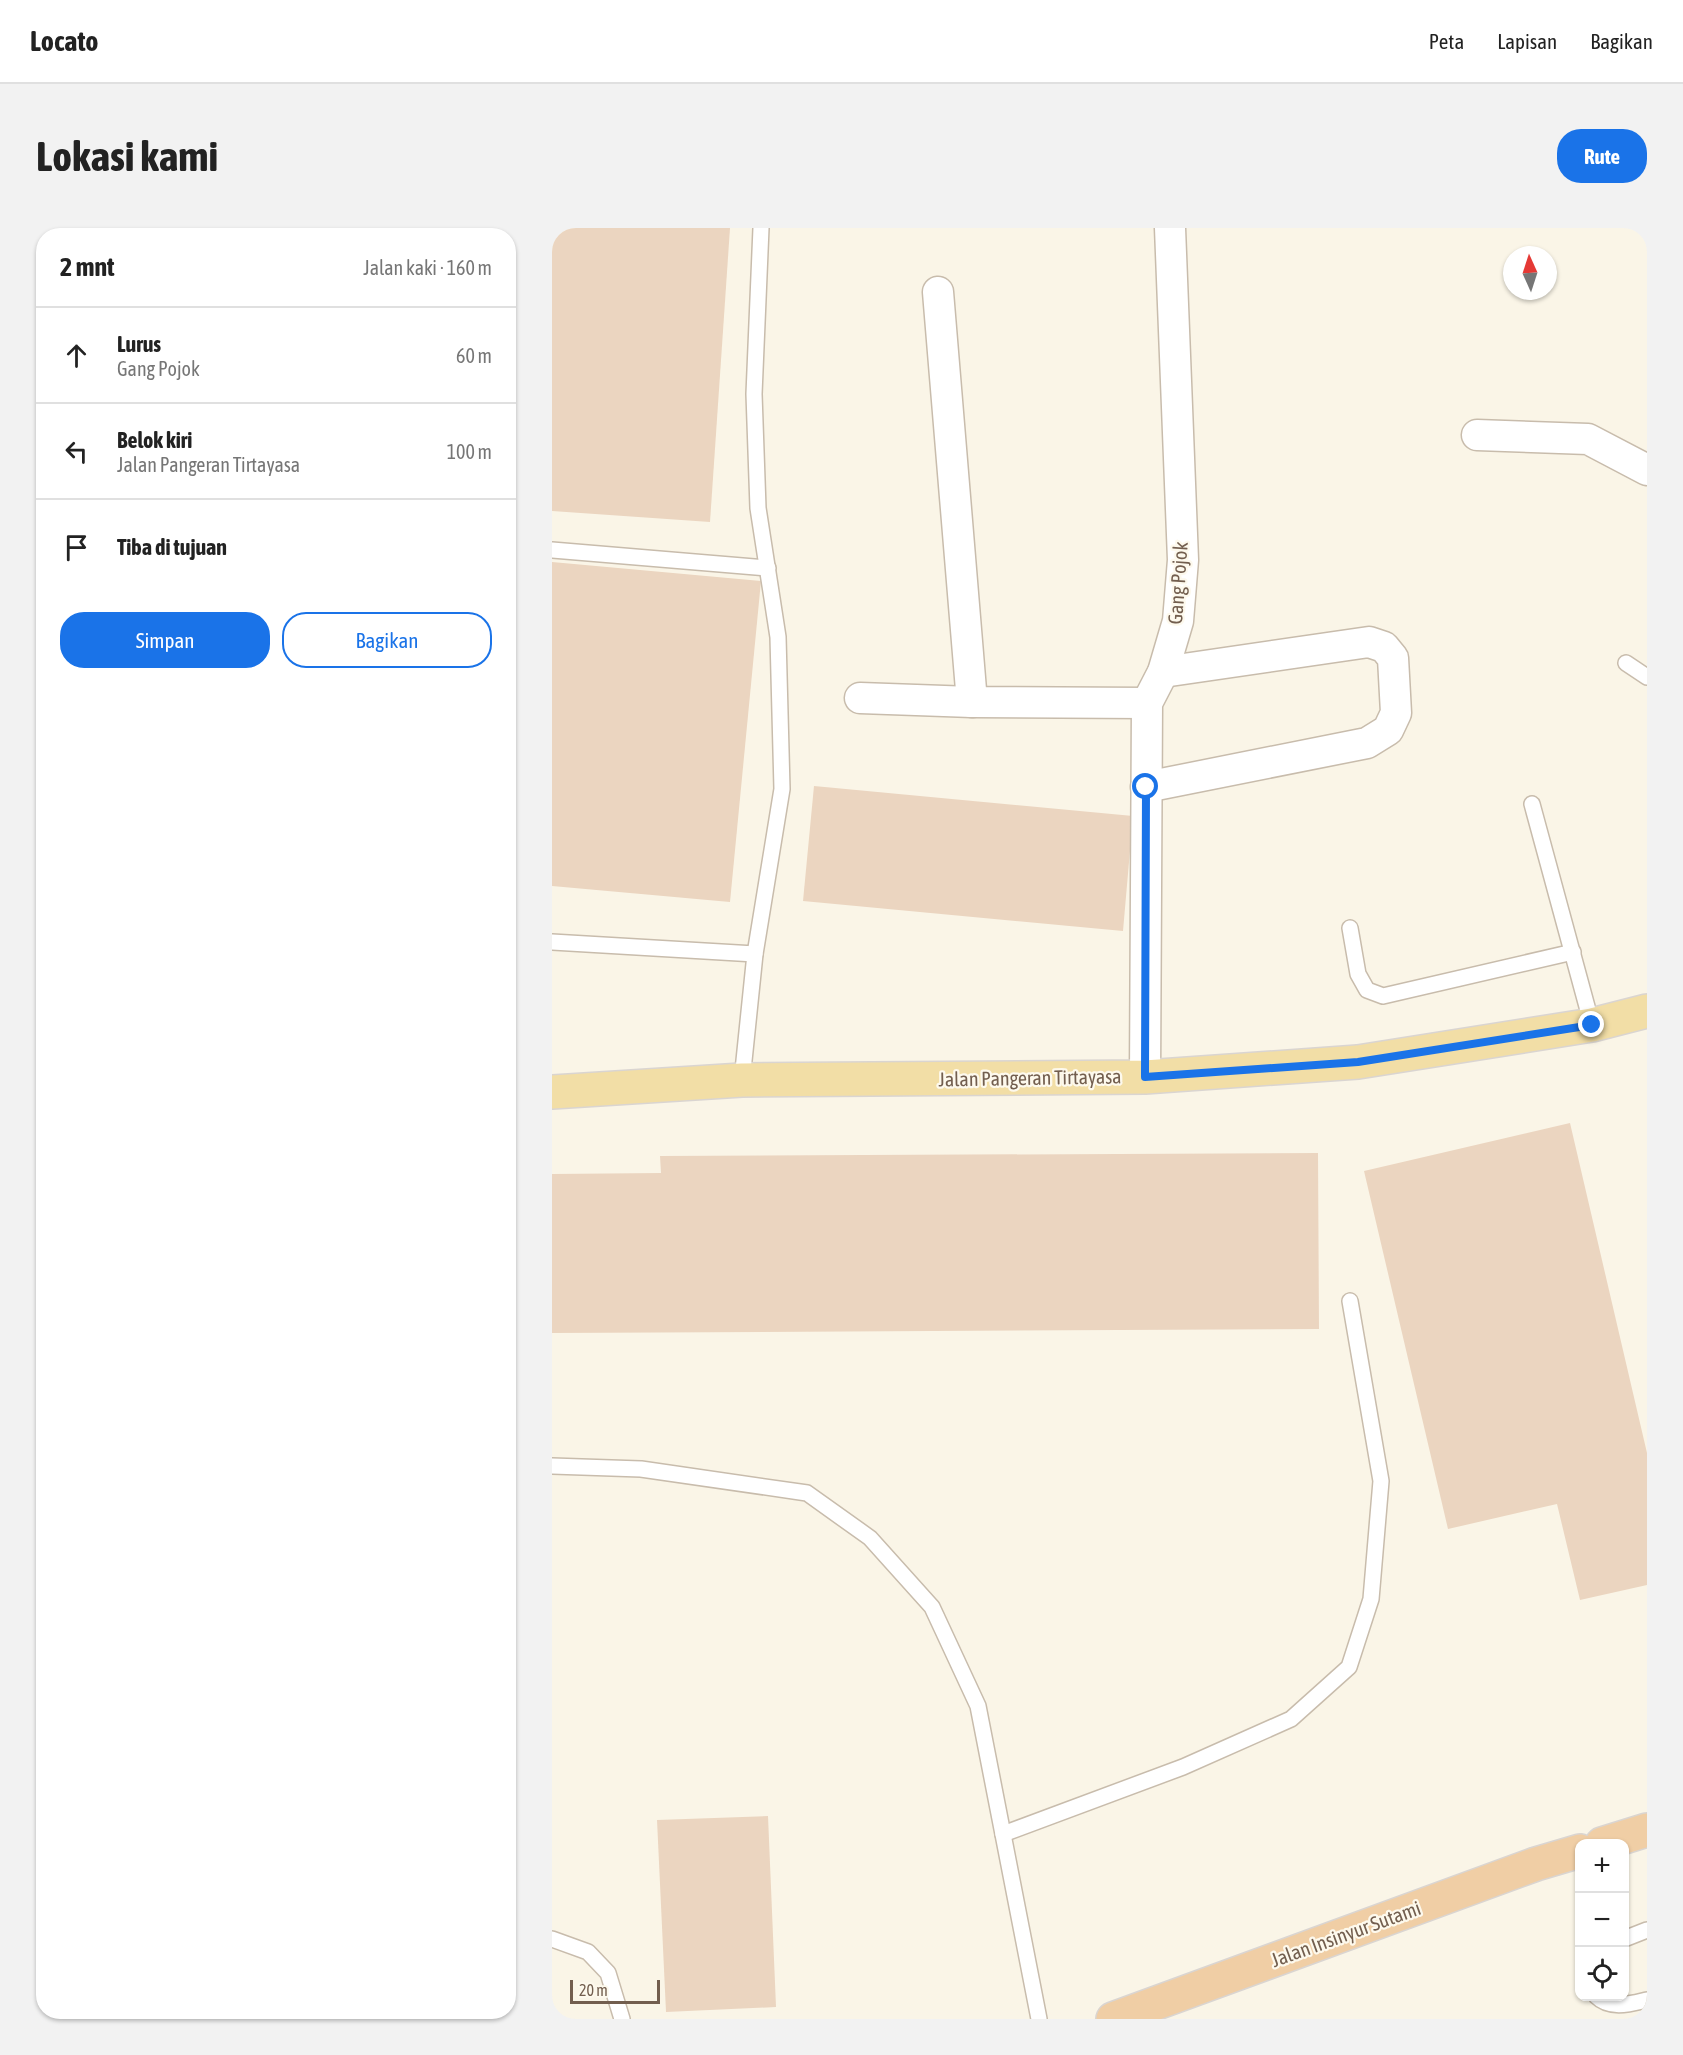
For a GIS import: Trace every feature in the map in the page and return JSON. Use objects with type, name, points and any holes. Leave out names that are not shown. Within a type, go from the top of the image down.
[{"type":"highway","points":[[1618,1839],[1647,1830]]},
{"type":"highway","name":"Jalan Insinyur Sutami","points":[[1113,2019],[1536,1864],[1575,1852]]},
{"type":"main road","name":"Jalan Pangeran Tirtayasa","points":[[552,1092],[742,1080],[1145,1077],[1358,1062],[1592,1025],[1647,1011]]},
{"type":"street","name":"Gang Pojok","points":[[1145,1077],[1147,703],[1163,672],[1178,621],[1183,560],[1170,228]]},
{"type":"street","points":[[938,292],[972,702]]},
{"type":"street","points":[[1477,435],[1588,439],[1647,470]]},
{"type":"street","points":[[1146,787],[1367,743],[1388,730],[1396,713],[1393,658],[1384,647],[1370,642],[1163,672]]},
{"type":"street","points":[[860,698],[972,702],[1147,703]]},
{"type":"lane","points":[[742,1080],[755,954],[782,789],[778,637],[758,508],[753,394],[761,228]]},
{"type":"lane","points":[[552,550],[768,568]]},
{"type":"lane","points":[[1626,663],[1647,677]]},
{"type":"lane","points":[[1532,804],[1592,1025]]},
{"type":"lane","points":[[1350,928],[1358,974],[1367,990],[1383,996],[1573,952]]},
{"type":"lane","points":[[552,942],[755,954]]},
{"type":"lane","points":[[1003,1834],[1183,1767],[1291,1719],[1349,1667],[1371,1599],[1381,1481],[1350,1301]]},
{"type":"lane","points":[[552,1467],[641,1469],[807,1493],[870,1538],[932,1607],[978,1706],[1040,2019]]},
{"type":"lane","points":[[1629,1937],[1647,1930]]},
{"type":"lane","points":[[552,1939],[588,1952],[608,1973],[622,2019]]},
{"type":"lane","points":[[1600,2001],[1614,2005],[1647,2000]]},
{"type":"building","points":[[552,228],[730,228],[710,522],[552,511]]},
{"type":"building","points":[[552,562],[761,581],[730,902],[552,886]]},
{"type":"building","points":[[814,786],[1133,816],[1123,931],[803,901]]},
{"type":"building","points":[[1570,1123],[1647,1453],[1647,1585],[1580,1600],[1557,1504],[1448,1529],[1364,1171]]},
{"type":"building","points":[[1318,1153],[1319,1329],[552,1333],[552,1174],[661,1173],[660,1156]]},
{"type":"building","points":[[768,1816],[776,2007],[666,2012],[657,1820]]},
{"type":"route","points":[[1146,787],[1145,1077],[1358,1062],[1592,1025]]}]
